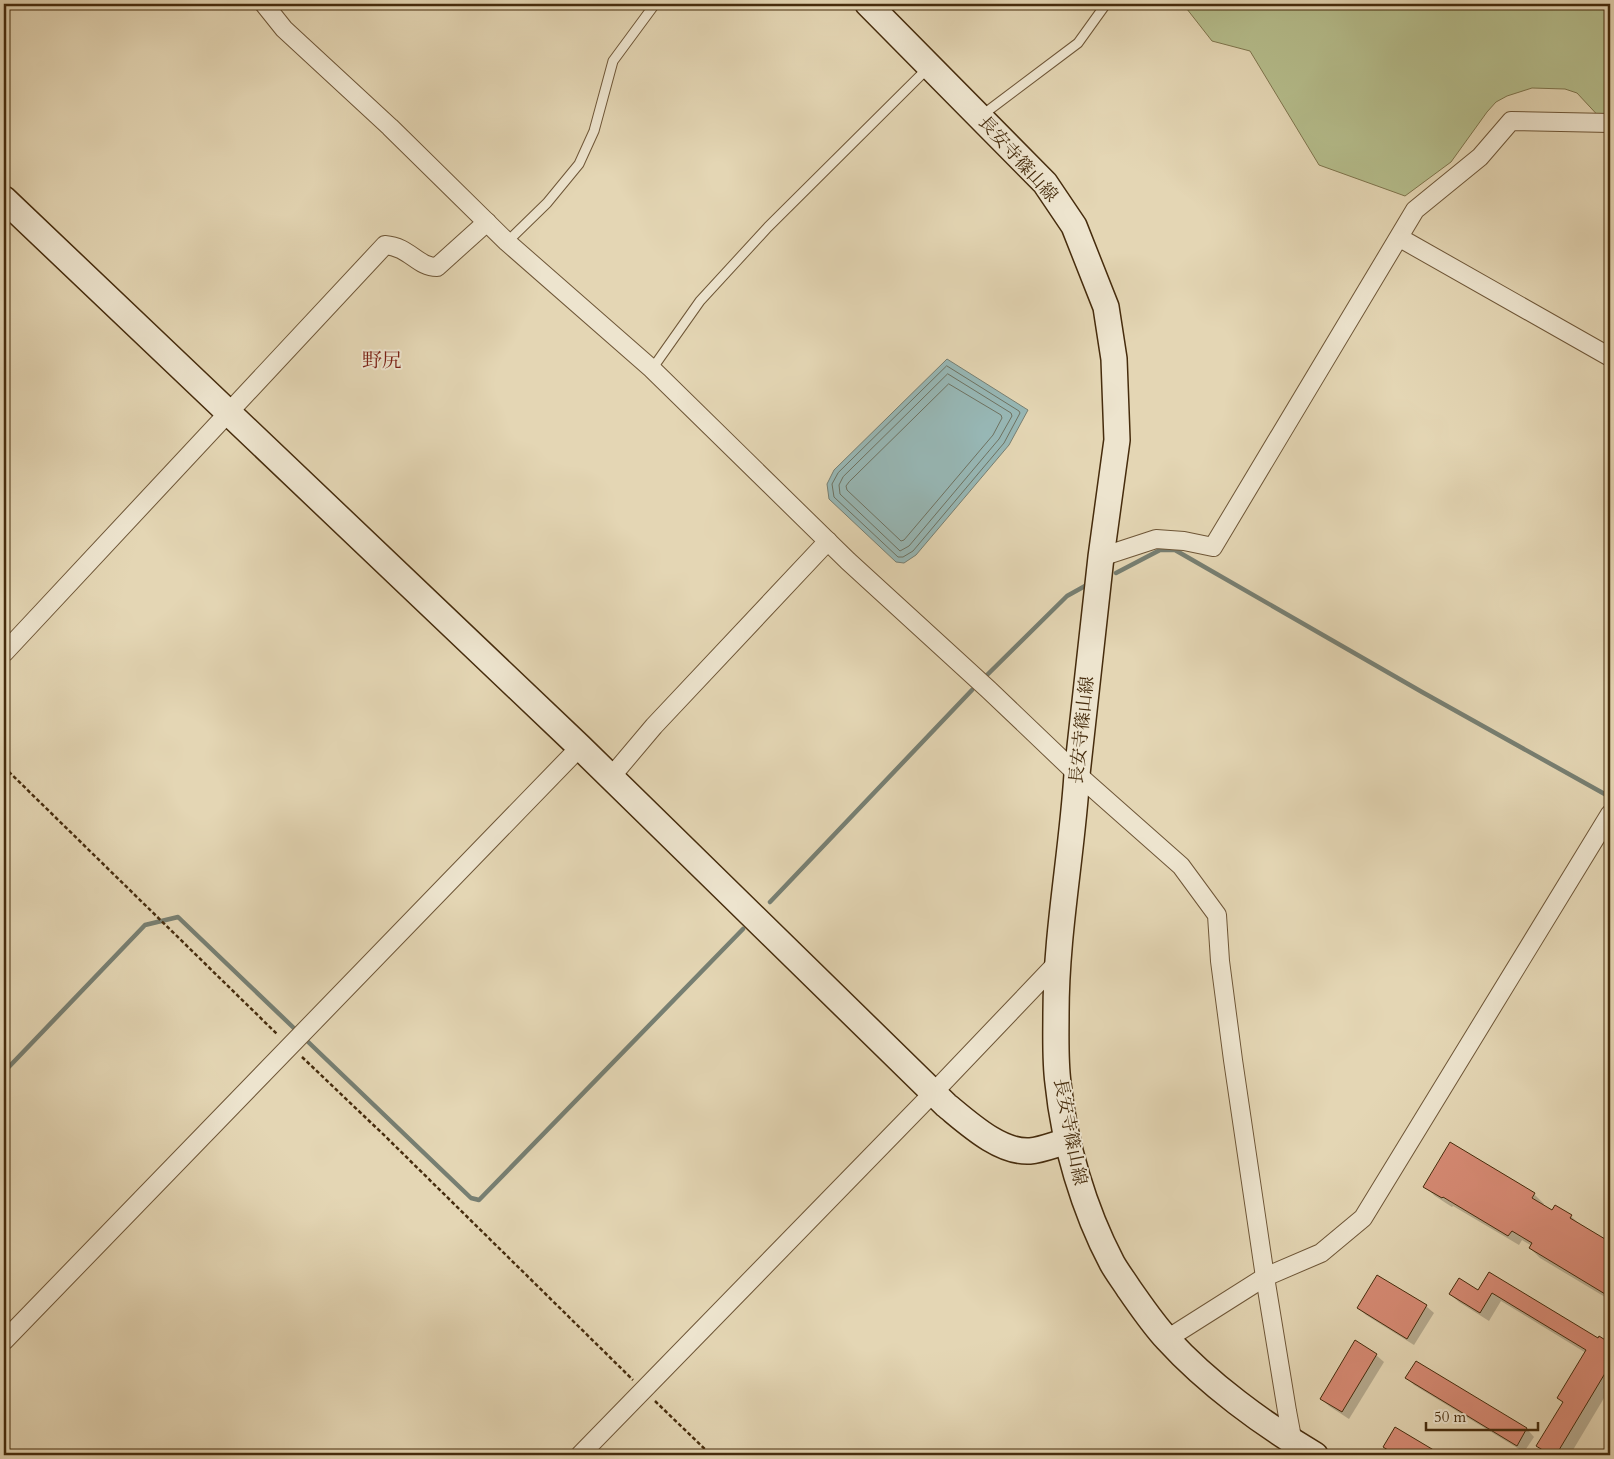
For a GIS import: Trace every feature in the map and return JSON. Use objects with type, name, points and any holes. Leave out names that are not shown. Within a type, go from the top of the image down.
[{"type":"main road","name":"長安寺篠山線","points":[[868,4],[1045,183],[1074,226],[1106,307],[1114,359],[1117,440],[1101,556],[1077,774],[1058,962],[1056,1012],[1058,1084],[1068,1141],[1080,1189],[1112,1264],[1167,1339],[1216,1386],[1290,1449],[1315,1455]]},
{"type":"main road","points":[[4,199],[580,747],[946,1105],[979,1132],[1008,1148],[1030,1151],[1068,1141]]},
{"type":"street","points":[[264,4],[284,29],[390,127],[507,242],[652,370],[828,541],[1077,774],[1181,866],[1217,915],[1220,961],[1290,1449]]},
{"type":"street","points":[[1101,556],[1156,539],[1184,541],[1213,547],[1400,238],[1415,210],[1480,157],[1511,121],[1610,122]]},
{"type":"street","points":[[4,653],[385,245],[396,246],[409,252],[428,267],[437,267],[487,222]]},
{"type":"street","points":[[1400,238],[1610,357]]},
{"type":"street","points":[[611,777],[654,726],[828,541]]},
{"type":"street","points":[[4,1341],[580,747]]},
{"type":"street","points":[[1167,1339],[1265,1277],[1320,1253],[1363,1218],[1610,814]]},
{"type":"street","points":[[580,1455],[1058,962]]},
{"type":"lane","points":[[507,242],[546,203],[579,164],[594,130],[613,61],[655,4]]},
{"type":"lane","points":[[980,116],[1078,43],[1106,4]]},
{"type":"lane","points":[[652,370],[700,301],[768,227],[930,67]]},
{"type":"path","points":[[4,766],[711,1455]]},
{"type":"green space","points":[[1183,4],[1610,4],[1610,122],[1604,122],[1577,93],[1565,89],[1532,88],[1507,96],[1496,102],[1487,112],[1451,162],[1405,196],[1319,165],[1250,51],[1212,41]]},
{"type":"water","points":[[947,359],[1028,410],[1009,445],[916,555],[904,563],[896,562],[829,499],[827,484],[834,470]]},
{"type":"building","points":[[1450,1142],[1535,1193],[1532,1198],[1552,1210],[1555,1205],[1572,1215],[1570,1218],[1610,1242],[1610,1297],[1529,1248],[1532,1243],[1512,1231],[1508,1236],[1423,1187]]},
{"type":"building","points":[[1489,1272],[1598,1338],[1599,1336],[1610,1343],[1610,1365],[1556,1455],[1551,1455],[1536,1446],[1563,1402],[1557,1398],[1586,1350],[1492,1293],[1480,1313],[1449,1294],[1459,1278],[1478,1290]]},
{"type":"building","points":[[1377,1275],[1427,1305],[1407,1339],[1357,1308]]},
{"type":"building","points":[[1355,1340],[1377,1354],[1342,1412],[1320,1399]]},
{"type":"building","points":[[1416,1361],[1527,1428],[1517,1446],[1405,1378]]},
{"type":"building","points":[[1395,1427],[1442,1455],[1396,1455],[1383,1447]]},
{"type":"waterway","points":[[1116,573],[1160,550],[1175,550],[1422,692],[1610,797]]},
{"type":"waterway","points":[[985,677],[1067,596],[1085,586]]},
{"type":"waterway","points":[[770,902],[972,690]]},
{"type":"waterway","points":[[4,1072],[145,925],[178,917],[298,1032]]},
{"type":"waterway","points":[[303,1037],[471,1198],[479,1200],[743,929]]},
{"type":"district","name":"野尻","points":[[382,360]]}]
